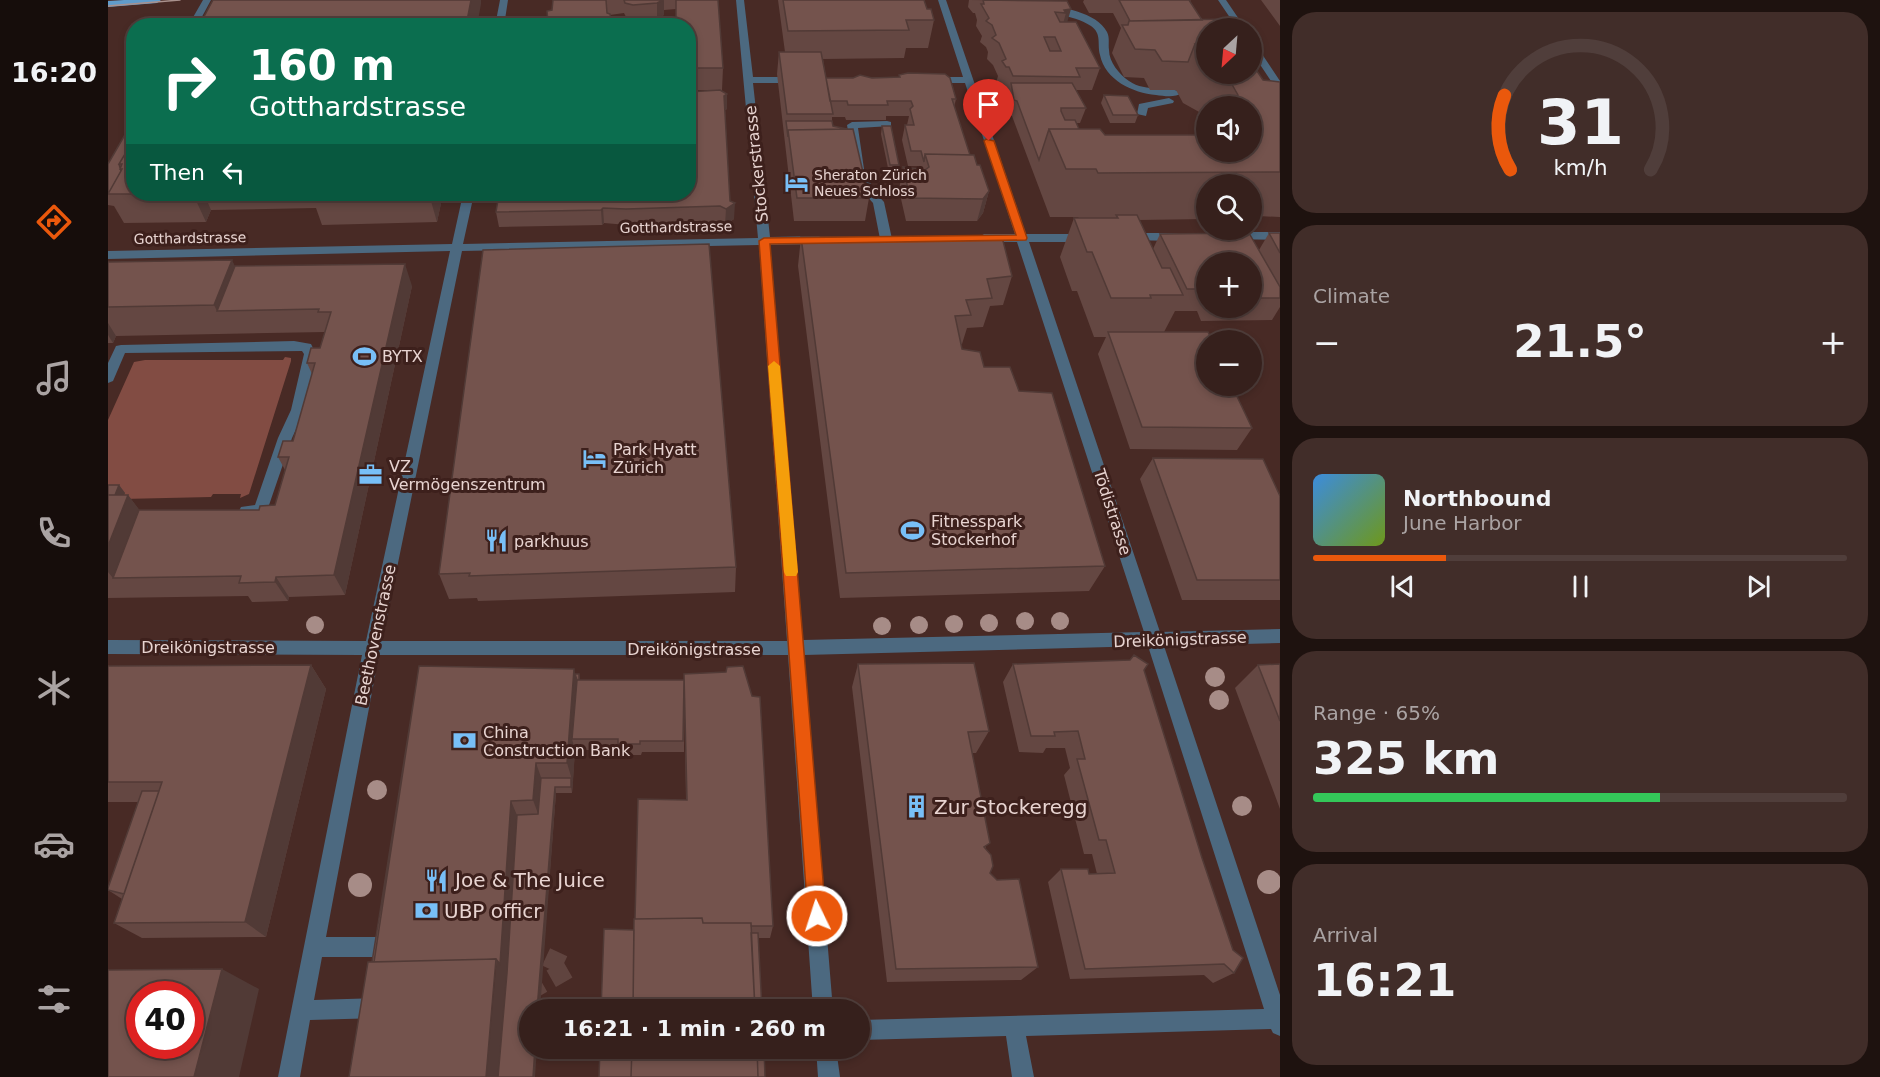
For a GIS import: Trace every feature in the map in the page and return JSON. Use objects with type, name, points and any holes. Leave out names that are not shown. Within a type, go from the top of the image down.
[{"type":"main road","points":[[108,4],[157,0]]},
{"type":"street","points":[[197,18],[207,0]]},
{"type":"street","points":[[501,18],[504,0]]},
{"type":"street","name":"Stockerstrasse","points":[[740,0],[764,241],[823,999]]},
{"type":"street","name":"Tödistrasse","points":[[942,0],[1155,640],[1279,1023]]},
{"type":"street","points":[[1033,0],[1037,6],[1068,11],[1100,29],[1104,38],[1105,57],[1121,81],[1131,88],[1179,97],[1149,103],[1143,106],[1142,114]]},
{"type":"street","points":[[1222,0],[1234,18]]},
{"type":"street","points":[[1262,62],[1278,89]]},
{"type":"street","points":[[748,80],[778,80]]},
{"type":"street","points":[[922,80],[968,80]]},
{"type":"street","points":[[886,239],[878,202],[869,192],[859,169],[852,125],[887,124]]},
{"type":"street","name":"Beethovenstrasse","points":[[289,1077],[373,648],[467,201]]},
{"type":"street","points":[[1262,236],[1280,236]]},
{"type":"street","points":[[1116,237],[1186,237]]},
{"type":"street","points":[[969,238],[1093,238]]},
{"type":"street","name":"Gotthardstrasse","points":[[108,255],[830,240]]},
{"type":"street","points":[[108,378],[121,349],[294,345],[306,347],[310,354],[298,410],[285,438],[260,511],[236,511]]},
{"type":"street","name":"Dreikönigstrasse","points":[[108,647],[797,648],[1280,636]]},
{"type":"street","points":[[314,947],[394,947]]},
{"type":"street","points":[[302,1010],[385,1008]]},
{"type":"street","points":[[870,1030],[1279,1023]]},
{"type":"street","points":[[1014,1026],[1023,1077]]},
{"type":"street","points":[[827,1059],[829,1077]]},
{"type":"shaded area","points":[[285,357],[291,358],[291,361],[249,494],[240,498],[241,494],[213,494],[211,497],[122,499],[124,493],[108,493],[108,420],[134,362],[145,360],[283,360]]},
{"type":"building","points":[[213,0],[471,0],[468,18],[203,18]]},
{"type":"building","points":[[553,0],[606,0],[607,13],[611,18],[548,18],[547,11],[552,10]]},
{"type":"building","points":[[624,0],[663,0],[657,3],[633,5],[625,3]]},
{"type":"building","points":[[676,0],[718,0],[723,68],[696,68],[696,18],[676,18]]},
{"type":"building","points":[[783,0],[924,0],[927,9],[931,9],[934,20],[906,20],[909,30],[788,31]]},
{"type":"building","points":[[983,0],[1067,1],[1071,9],[1064,10],[1066,13],[1055,12],[1060,22],[1076,22],[1100,68],[1076,68],[1080,77],[1013,76],[1009,67],[1006,67],[1002,61],[1006,59],[999,43],[992,38],[996,35],[992,25],[986,21],[989,18],[981,4],[984,4]],"holes":[[[1044,37],[1055,37],[1061,51],[1050,51]]]},
{"type":"building","points":[[1119,0],[1189,0],[1201,18],[1196,18],[1196,20],[1130,21]]},
{"type":"building","points":[[1196,20],[1196,44],[1188,62],[1162,61],[1155,50],[1135,49],[1122,25],[1128,25],[1129,21]]},
{"type":"building","points":[[779,52],[821,52],[833,114],[787,114]]},
{"type":"building","points":[[908,73],[945,74],[950,78],[956,99],[952,99],[970,155],[925,154],[924,162],[921,151],[911,151],[905,125],[914,125],[910,109],[913,106],[911,101],[887,101],[888,105],[848,105],[847,101],[830,101],[826,78],[853,78],[860,75],[872,78],[900,77],[899,75]]},
{"type":"building","points":[[1262,78],[1280,82],[1280,172],[1098,173],[1096,169],[1066,169],[1049,129],[1100,129],[1105,135],[1196,135],[1196,162],[1262,162],[1262,96],[1238,95],[1232,84],[1262,84]]},
{"type":"building","points":[[1011,83],[1072,83],[1086,108],[1061,108],[1061,111],[1065,120],[1075,120],[1079,129],[1049,129],[1039,160],[1017,101],[1014,100]]},
{"type":"building","points":[[720,90],[727,94],[724,96],[730,201],[735,203],[726,209],[720,206],[496,212],[498,201],[696,201],[696,92]]},
{"type":"building","points":[[1104,95],[1128,96],[1138,115],[1113,115]]},
{"type":"building","points":[[786,121],[832,121],[833,126],[847,129],[788,130],[788,137]]},
{"type":"building","points":[[882,126],[891,126],[899,165],[890,165]]},
{"type":"building","points":[[853,129],[869,198],[797,198],[788,130]]},
{"type":"building","points":[[126,133],[126,152],[119,164],[121,171],[108,194],[108,164]]},
{"type":"building","points":[[126,152],[126,194],[108,194],[122,169],[120,169],[122,164],[119,164]]},
{"type":"building","points":[[925,154],[974,155],[989,191],[983,199],[910,198],[903,167],[925,170],[929,167]]},
{"type":"building","points":[[1116,215],[1137,215],[1162,268],[1170,268],[1183,295],[1111,298],[1092,252],[1087,252],[1074,218],[1118,218]]},
{"type":"building","points":[[1269,233],[1280,233],[1280,253]]},
{"type":"building","points":[[1160,234],[1196,234],[1196,240],[1253,240],[1260,252],[1196,252],[1196,289],[1187,289]]},
{"type":"building","points":[[801,237],[1002,237],[1012,276],[987,279],[992,298],[966,300],[971,315],[955,316],[962,349],[980,352],[984,367],[1010,367],[1019,391],[1052,393],[1105,566],[846,573]]},
{"type":"building","name":"Park Hyatt Zürich","points":[[709,244],[736,567],[469,576],[470,573],[439,574],[483,250]]},
{"type":"building","points":[[1262,256],[1280,287],[1280,298],[1262,298]]},
{"type":"building","points":[[232,260],[214,305],[108,307],[108,262]]},
{"type":"building","points":[[405,264],[334,575],[276,577],[275,582],[239,583],[241,576],[113,578],[139,510],[259,510],[260,506],[275,505],[289,457],[278,457],[283,441],[293,441],[315,363],[307,363],[311,348],[320,348],[331,312],[318,312],[319,309],[217,311],[235,266]]},
{"type":"building","points":[[1108,332],[1196,332],[1196,396],[1237,396],[1252,428],[1142,427]]},
{"type":"building","points":[[1153,458],[1263,459],[1280,496],[1280,580],[1197,580]]},
{"type":"building","points":[[108,485],[119,485],[115,495],[108,495]]},
{"type":"building","points":[[108,495],[128,495],[108,546]]},
{"type":"building","points":[[1134,655],[1148,664],[1144,670],[1202,858],[1233,950],[1243,958],[1234,973],[1224,964],[1085,969],[1061,869],[1088,869],[1089,874],[1115,873],[1106,840],[1099,840],[1077,759],[1085,759],[1078,731],[1054,732],[1055,736],[1031,736],[1013,664],[1130,660]]},
{"type":"building","name":"Zur Stockeregg","points":[[974,663],[989,731],[968,732],[990,843],[984,847],[991,855],[993,866],[990,873],[997,880],[1019,879],[1038,967],[896,969],[858,664]]},
{"type":"building","points":[[1280,664],[1280,721],[1258,665]]},
{"type":"building","points":[[311,665],[245,922],[114,923],[162,782],[108,782],[108,666]]},
{"type":"building","points":[[419,666],[574,669],[567,763],[536,763],[533,800],[511,801],[500,964],[496,959],[374,962]]},
{"type":"building","points":[[743,666],[752,696],[760,697],[773,926],[751,926],[751,923],[703,923],[702,918],[635,919],[638,799],[687,800],[684,674],[726,672],[727,667]]},
{"type":"building","points":[[577,680],[684,680],[683,741],[640,741],[640,744],[618,744],[618,739],[572,739]]},
{"type":"building","points":[[415,692],[374,962],[372,962]]},
{"type":"building","points":[[541,778],[571,778],[571,787],[555,787],[538,999],[519,999],[519,1059],[534,1059],[533,1077],[498,1077],[517,815],[538,814]]},
{"type":"building","points":[[142,791],[159,791],[124,894],[108,890],[108,888]]},
{"type":"building","points":[[702,918],[703,923],[751,923],[754,999],[633,999],[634,919]]},
{"type":"building","points":[[604,929],[634,930],[633,999],[601,999]]},
{"type":"building","points":[[751,933],[758,933],[761,999],[754,999]]},
{"type":"building","points":[[496,959],[486,1077],[349,1077],[368,962]]},
{"type":"building","points":[[222,969],[204,1038],[204,981],[126,981],[126,1059],[199,1059],[194,1077],[108,1077],[108,970]]},
{"type":"building","points":[[600,1059],[632,1059],[631,1077],[599,1077]]},
{"type":"building","points":[[632,1059],[757,1059],[758,1077],[631,1077]]},
{"type":"building","points":[[757,1059],[764,1059],[765,1077],[758,1077]]},
{"type":"tunnel","points":[[526,993],[570,968],[527,948]]},
{"type":"tram line","points":[[108,6],[180,0]]},
{"type":"slow traffic","points":[[774,366],[791,572]]},
{"type":"place","name":"Sheraton Zürich Neues Schloss","points":[[796,183]]},
{"type":"place","name":"BYTX","points":[[364,356]]},
{"type":"place","name":"Park Hyatt Zürich","points":[[595,458]]},
{"type":"place","name":"VZ Vermögenszentrum","points":[[371,475]]},
{"type":"place","name":"Fitnesspark Stockerhof","points":[[913,530]]},
{"type":"place","name":"parkhuus","points":[[496,541]]},
{"type":"place","name":"China Construction Bank","points":[[465,741]]},
{"type":"place","name":"Zur Stockeregg","points":[[916,807]]},
{"type":"place","name":"Joe & The Juice","points":[[437,880]]},
{"type":"place","name":"UBP officr","points":[[426,911]]},
{"type":"route","points":[[817,916],[764,241],[1022,238],[989,141]]}]
